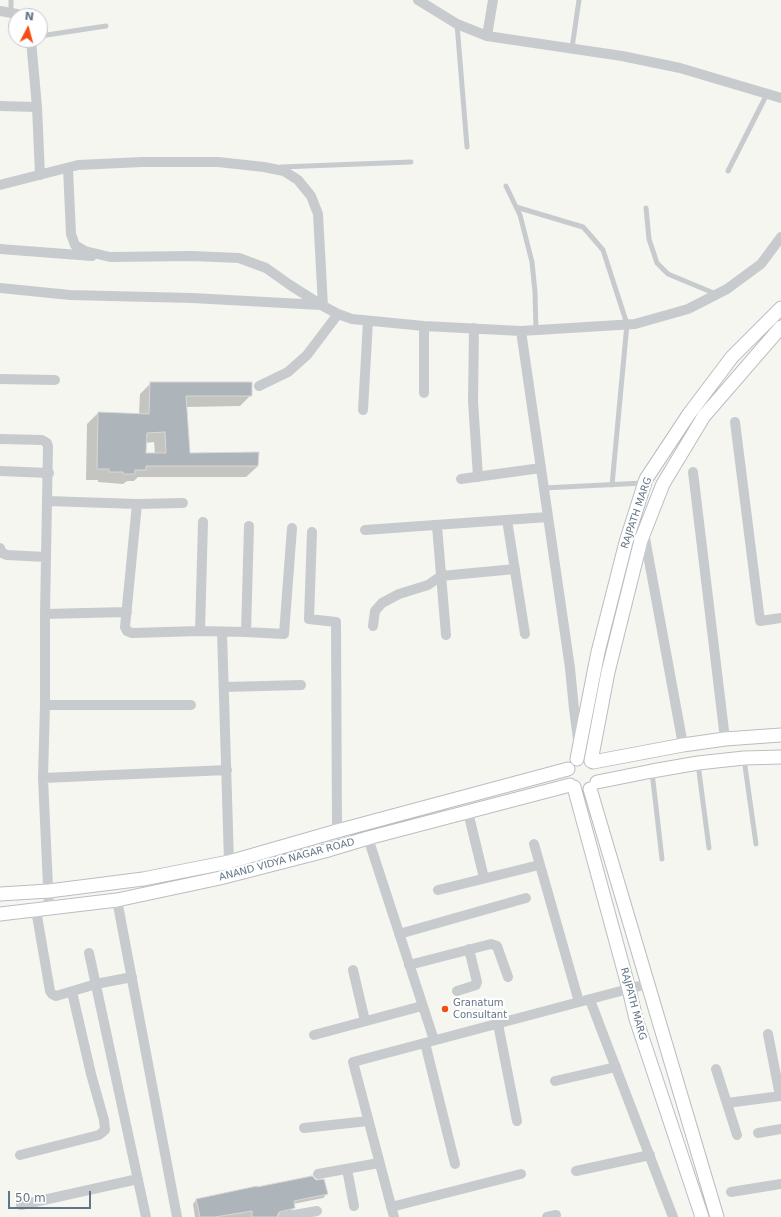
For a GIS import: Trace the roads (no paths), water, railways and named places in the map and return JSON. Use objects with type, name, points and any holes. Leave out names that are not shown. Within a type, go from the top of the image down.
[{"type":"main road","name":"RAJPATH MARG","points":[[578,754],[598,652],[626,542],[646,479],[689,414],[728,363],[781,308]]},
{"type":"main road","name":"RAJPATH MARG","points":[[592,761],[608,672],[644,533],[663,484],[704,416],[781,326]]},
{"type":"main road","points":[[592,761],[599,770],[599,778],[587,790],[578,790],[572,786],[566,776],[568,769],[578,754],[592,761],[683,745],[781,735]]},
{"type":"main road","points":[[593,785],[652,771],[698,763],[744,758],[780,758]]},
{"type":"main road","name":"ANAND VIDYA NAGAR ROAD","points":[[0,894],[48,891],[143,879],[229,862],[337,830],[568,769]]},
{"type":"main road","name":"RAJPATH MARG","points":[[593,785],[647,984],[718,1217]]},
{"type":"main road","name":"RAJPATH MARG","points":[[572,786],[636,1019],[702,1217]]},
{"type":"main road","name":"ANAND VIDYA NAGAR ROAD","points":[[0,914],[117,900],[242,872],[572,786]]},
{"type":"street","points":[[418,0],[457,24],[487,36],[622,56],[680,68],[781,98]]},
{"type":"street","points":[[487,36],[493,0]]},
{"type":"street","points":[[32,48],[37,107],[40,175]]},
{"type":"street","points":[[0,106],[37,107]]},
{"type":"street","points":[[0,185],[78,165],[142,162],[218,162],[264,167],[284,171],[298,180],[311,196],[318,214],[323,306]]},
{"type":"street","points":[[68,168],[71,234],[76,245],[85,251],[110,257]]},
{"type":"street","points":[[0,250],[110,257],[192,256],[240,258],[266,268],[323,306],[352,319],[424,326],[521,331],[635,324],[688,309],[727,289],[761,264],[781,237]]},
{"type":"street","points":[[0,288],[70,295],[192,298],[323,306]]},
{"type":"street","points":[[260,386],[288,372],[307,355],[338,314]]},
{"type":"street","points":[[363,410],[368,321]]},
{"type":"street","points":[[424,326],[424,393]]},
{"type":"street","points":[[474,328],[473,401],[478,477]]},
{"type":"street","points":[[521,331],[570,668],[578,754]]},
{"type":"street","points":[[0,379],[55,380]]},
{"type":"street","points":[[735,422],[760,621],[781,618]]},
{"type":"street","points":[[0,439],[42,440],[47,443],[48,447],[49,473],[44,614],[45,705],[43,778],[49,908]]},
{"type":"street","points":[[461,479],[541,468]]},
{"type":"street","points":[[0,471],[49,473]]},
{"type":"street","points":[[693,472],[725,740]]},
{"type":"street","points":[[47,501],[137,504],[183,503]]},
{"type":"street","points":[[137,504],[125,627],[127,631],[132,633],[200,631],[284,634],[292,528]]},
{"type":"street","points":[[365,530],[548,517]]},
{"type":"street","points":[[507,520],[525,634]]},
{"type":"street","points":[[200,631],[203,522]]},
{"type":"street","points":[[246,632],[249,526]]},
{"type":"street","points":[[437,526],[446,635]]},
{"type":"street","points":[[312,532],[309,619],[336,622],[337,830]]},
{"type":"street","points":[[644,533],[683,745]]},
{"type":"street","points":[[0,548],[2,553],[7,555],[46,557]]},
{"type":"street","points":[[373,626],[376,611],[382,603],[399,594],[428,585],[441,576],[515,568]]},
{"type":"street","points":[[44,614],[127,612]]},
{"type":"street","points":[[222,632],[229,862]]},
{"type":"street","points":[[224,687],[301,685]]},
{"type":"street","points":[[45,705],[191,705]]},
{"type":"street","points":[[43,778],[227,770]]},
{"type":"street","points":[[468,812],[484,878]]},
{"type":"street","points":[[368,838],[422,1006],[455,1164]]},
{"type":"street","points":[[534,844],[580,1002]]},
{"type":"street","points":[[438,890],[539,865]]},
{"type":"street","points":[[399,934],[526,898]]},
{"type":"street","points":[[117,900],[177,1217]]},
{"type":"street","points":[[36,910],[50,991],[52,994],[56,996],[96,984],[132,977]]},
{"type":"street","points":[[409,965],[491,944],[498,946],[508,977]]},
{"type":"street","points":[[457,991],[476,985],[477,982],[469,949]]},
{"type":"street","points":[[89,953],[146,1217]]},
{"type":"street","points":[[353,970],[364,1021]]},
{"type":"street","points":[[394,1217],[353,1062],[647,984]]},
{"type":"street","points":[[20,1155],[99,1135],[105,1130],[104,1120],[91,1074],[72,992]]},
{"type":"street","points":[[590,1000],[673,1217]]},
{"type":"street","points":[[314,1034],[422,1006]]},
{"type":"street","points":[[498,1024],[517,1121]]},
{"type":"street","points":[[727,1103],[780,1096],[768,1034]]},
{"type":"street","points":[[555,1081],[616,1067]]},
{"type":"street","points":[[716,1069],[737,1135]]},
{"type":"street","points":[[304,1128],[368,1121]]},
{"type":"street","points":[[758,1132],[781,1129]]},
{"type":"street","points":[[576,1170],[650,1155]]},
{"type":"street","points":[[318,1174],[379,1163]]},
{"type":"street","points":[[347,1168],[354,1206]]},
{"type":"street","points":[[391,1207],[521,1174]]},
{"type":"street","points":[[21,1205],[138,1179]]},
{"type":"street","points":[[731,1192],[781,1184]]},
{"type":"street","points":[[283,1217],[317,1211]]},
{"type":"lane","points":[[572,48],[579,0]]},
{"type":"lane","points":[[457,24],[467,147]]},
{"type":"lane","points":[[48,35],[106,26]]},
{"type":"lane","points":[[728,171],[767,94]]},
{"type":"lane","points":[[264,167],[411,162]]},
{"type":"lane","points":[[506,186],[520,215],[532,262],[535,292],[536,330]]},
{"type":"lane","points":[[516,207],[583,227],[603,250],[627,324],[612,485]]},
{"type":"lane","points":[[646,208],[649,239],[657,263],[668,274],[717,294]]},
{"type":"lane","points":[[544,488],[645,483]]},
{"type":"lane","points":[[744,758],[756,844]]},
{"type":"lane","points":[[698,763],[709,848]]},
{"type":"lane","points":[[652,771],[662,859]]},
{"type":"place","name":"Granatum Consultant","points":[[445,1009]]}]
